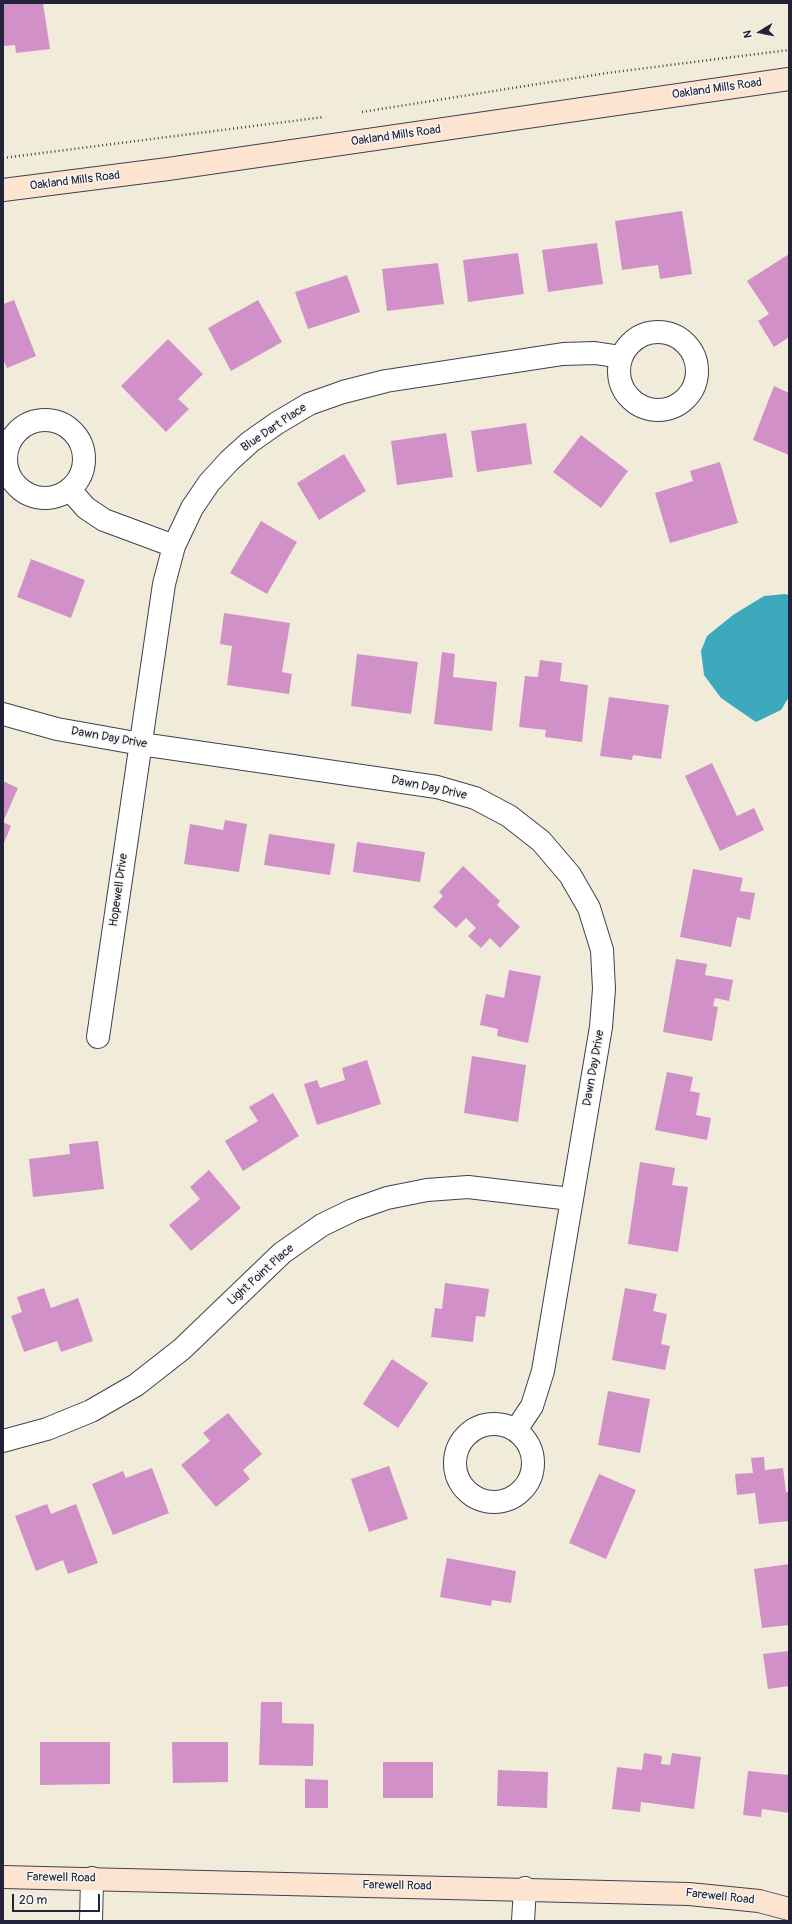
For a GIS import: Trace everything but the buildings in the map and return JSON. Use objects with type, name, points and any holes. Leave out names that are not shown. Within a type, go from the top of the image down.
[{"type":"street","name":"Oakland Mills Road","points":[[3,190],[176,168],[789,79]]},
{"type":"street","name":"Blue Dart Place","points":[[140,744],[164,584],[174,546],[192,508],[209,483],[229,461],[250,442],[309,404],[343,392],[409,378],[563,354],[595,353],[621,357]]},
{"type":"street","points":[[70,490],[86,508],[104,520],[174,546]]},
{"type":"street","name":"Dawn Day Drive","points":[[3,714],[57,729],[140,744],[437,787],[475,798],[509,816],[541,841],[570,875],[589,908],[602,950],[604,988],[601,1027],[542,1371],[532,1406],[516,1430]]},
{"type":"street","name":"Hopewell Drive","points":[[98,1037],[140,744]]},
{"type":"street","name":"Light Point Place","points":[[3,1441],[48,1429],[91,1411],[136,1386],[182,1349],[282,1253],[322,1225],[353,1210],[387,1198],[427,1190],[468,1187],[571,1199]]},
{"type":"street","name":"Farewell Road","points":[[3,1876],[525,1888],[689,1894],[759,1901],[789,1910]]},
{"type":"street","points":[[91,1921],[92,1878]]},
{"type":"street","points":[[523,1921],[525,1888]]},
{"type":"path","points":[[358,113],[607,73],[789,50]]},
{"type":"path","points":[[3,158],[326,117]]},
{"type":"water","points":[[789,595],[789,697],[781,710],[756,722],[721,698],[704,675],[701,651],[707,636],[733,615],[764,596]]}]
